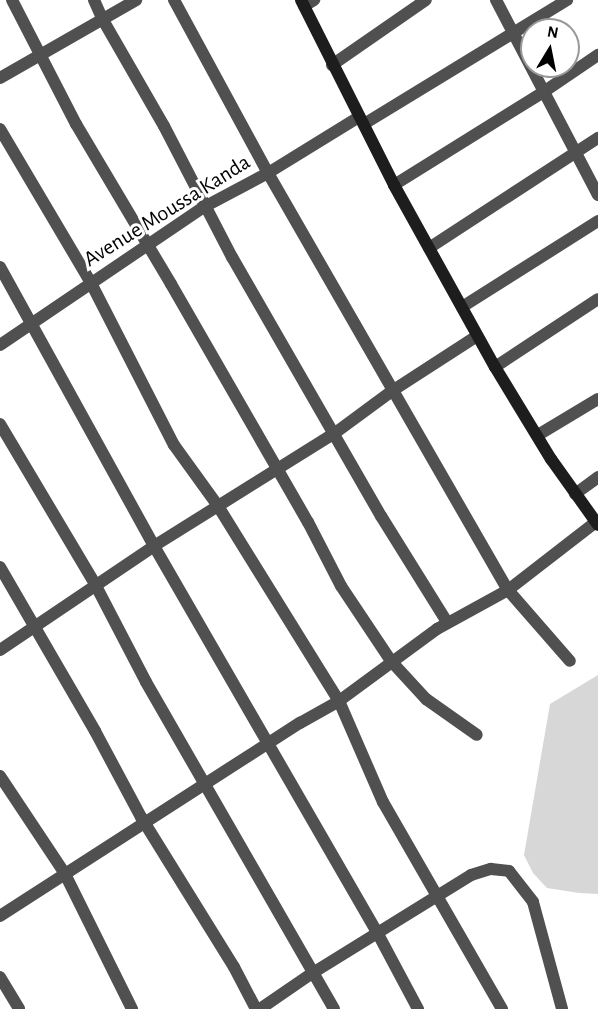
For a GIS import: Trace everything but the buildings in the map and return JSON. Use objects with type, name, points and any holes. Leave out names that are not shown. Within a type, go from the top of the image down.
[{"type":"street","points":[[12,0],[40,57],[147,247],[171,284],[308,522],[341,586],[391,661],[426,699],[477,735]]},
{"type":"street","points":[[94,0],[103,20],[164,126],[204,207],[381,516],[447,622]]},
{"type":"street","points":[[0,78],[136,0]]},
{"type":"street","points":[[174,0],[268,173],[508,590],[570,661]]},
{"type":"street","points":[[332,64],[426,0]]},
{"type":"street","points":[[496,0],[542,93],[598,195]]},
{"type":"street","name":"Avenue Moussa Kanda","points":[[0,345],[204,207],[361,121],[567,0]]},
{"type":"street","points":[[0,916],[146,825],[267,744],[339,701],[447,622],[508,590],[597,524],[575,494],[477,336],[361,121],[332,64],[306,2]]},
{"type":"street","points":[[394,185],[542,93],[598,55]]},
{"type":"street","points":[[0,129],[91,283],[174,446],[218,506],[339,701],[383,802],[502,1009]]},
{"type":"street","points":[[429,248],[598,138]]},
{"type":"street","points":[[462,308],[598,221]]},
{"type":"street","points":[[0,267],[33,323],[154,546],[378,934],[418,1009]]},
{"type":"street","points":[[495,368],[598,299]]},
{"type":"street","points":[[0,650],[95,584],[335,433],[392,391],[477,336]]},
{"type":"street","points":[[538,435],[598,399]]},
{"type":"street","points":[[0,424],[95,584],[146,682],[207,784],[311,974],[334,1009]]},
{"type":"street","points":[[575,494],[598,477]]},
{"type":"street","points":[[0,567],[146,825],[258,1009],[471,875],[491,869],[509,871],[533,902],[562,1009]]},
{"type":"street","points":[[0,776],[65,874],[132,1009]]},
{"type":"street","points":[[0,977],[19,1009]]},
{"type":"shaded area","points":[[598,675],[598,894],[547,888],[533,873],[524,855],[550,704]]}]
